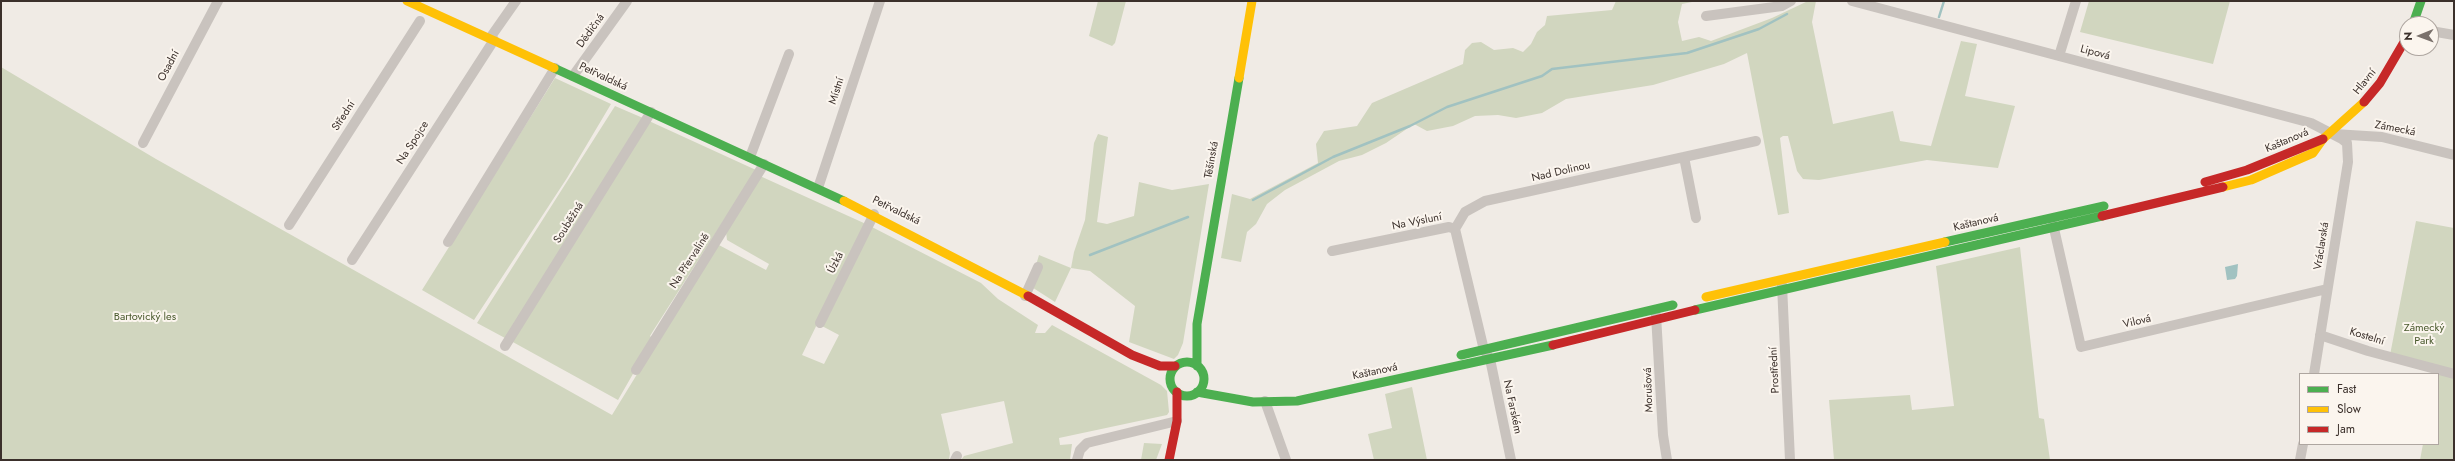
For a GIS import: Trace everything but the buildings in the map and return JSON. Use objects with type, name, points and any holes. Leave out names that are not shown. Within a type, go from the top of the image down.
[{"type":"main road","name":"Petřvaldská","points":[[407,1],[874,214],[991,275],[1025,296],[1132,355],[1171,383]]},
{"type":"main road","name":"Těšínská","points":[[1197,366],[1198,324],[1252,1]]},
{"type":"main road","points":[[2416,16],[2421,1]]},
{"type":"main road","name":"Hlavní","points":[[2326,136],[2363,104],[2380,83],[2399,51]]},
{"type":"main road","name":"Kaštanová","points":[[1698,298],[2198,184],[2247,170],[2326,136]]},
{"type":"main road","name":"Kaštanová","points":[[1194,393],[1253,402],[1297,400],[1320,397],[1621,330],[1657,319],[2054,228],[2251,180],[2313,153],[2326,136]]},
{"type":"main road","points":[[1455,356],[1684,302]]},
{"type":"main road","name":"Těšínská","points":[[1179,364],[1198,324]]},
{"type":"main road","name":"Petřvaldská","points":[[1132,355],[1160,366],[1179,364]]},
{"type":"main road","name":"Kaštanová","points":[[1265,401],[1304,390],[1433,361]]},
{"type":"main road","points":[[1170,460],[1177,421],[1177,392],[1171,383],[1171,374],[1179,364],[1197,366],[1203,377],[1228,398]]},
{"type":"main road","points":[[1177,421],[1194,393],[1202,385],[1203,377]]},
{"type":"main road","points":[[1177,392],[1194,393]]},
{"type":"street","name":"Osadní","points":[[143,144],[218,1]]},
{"type":"street","name":"Na Spojce","points":[[352,260],[516,1]]},
{"type":"street","name":"Dědičná","points":[[573,76],[627,1]]},
{"type":"street","name":"Místní","points":[[818,188],[880,1]]},
{"type":"street","points":[[1706,16],[1782,6],[1791,1]]},
{"type":"street","name":"Lipová","points":[[1852,1],[2312,123],[2326,136]]},
{"type":"street","points":[[2060,56],[2076,1]]},
{"type":"street","name":"Střední","points":[[289,225],[420,21]]},
{"type":"street","points":[[2439,32],[2454,35]]},
{"type":"street","points":[[750,158],[788,54]]},
{"type":"street","points":[[448,242],[555,68]]},
{"type":"street","name":"Souběžná","points":[[505,346],[651,112]]},
{"type":"street","name":"Zámecká","points":[[2326,136],[2382,137],[2454,155]]},
{"type":"street","name":"Vráclavská","points":[[2314,373],[2349,153],[2348,144],[2326,136]]},
{"type":"street","name":"Nad Dolinou","points":[[1455,229],[1465,212],[1485,201],[1756,141]]},
{"type":"street","points":[[1684,157],[1696,218]]},
{"type":"street","name":"Na Přervalině","points":[[636,370],[764,164]]},
{"type":"street","name":"Úzká","points":[[820,323],[874,214]]},
{"type":"street","name":"Vilová","points":[[2052,218],[2081,347],[2327,289]]},
{"type":"street","name":"Na Výsluní","points":[[1332,251],[1449,227],[1455,229],[1484,350]]},
{"type":"street","points":[[1025,296],[1038,267]]},
{"type":"street","name":"Prostřední","points":[[1780,280],[1783,290],[1790,460]]},
{"type":"street","points":[[1655,309],[1657,319]]},
{"type":"street","name":"Morušová","points":[[1657,319],[1663,436],[1668,460]]},
{"type":"street","name":"Kostelní","points":[[2320,335],[2368,351],[2454,374]]},
{"type":"street","points":[[1484,350],[1490,359]]},
{"type":"street","name":"Na Farském","points":[[1490,359],[1511,460]]},
{"type":"street","points":[[1265,401],[1286,460]]},
{"type":"street","points":[[1077,460],[1080,450],[1087,443],[1177,421]]},
{"type":"street","points":[[2300,460],[2303,445]]},
{"type":"green space","points":[[1098,1],[1126,1],[1115,43],[1112,46],[1089,36]]},
{"type":"green space","points":[[1616,1],[1697,1],[1682,4],[1678,22],[1682,41],[1699,37],[1711,41],[1772,18],[1808,1],[1816,1],[1812,22],[1833,124],[1893,111],[1900,141],[1931,146],[1961,41],[1977,44],[1965,96],[2015,106],[1998,168],[1927,160],[1819,180],[1803,179],[1797,171],[1788,136],[1783,136],[1780,138],[1789,213],[1778,215],[1747,53],[1724,64],[1653,85],[1566,99],[1542,113],[1516,118],[1498,115],[1475,116],[1453,126],[1427,131],[1414,124],[1386,143],[1362,155],[1339,161],[1285,190],[1267,204],[1256,224],[1247,232],[1241,262],[1221,258],[1232,194],[1250,199],[1318,163],[1316,144],[1324,131],[1357,126],[1372,103],[1463,64],[1465,50],[1472,43],[1481,42],[1494,50],[1513,48],[1523,52],[1531,44],[1537,32],[1545,25],[1547,16],[1612,10]]},
{"type":"green space","points":[[2089,1],[2230,1],[2213,64],[2080,32]]},
{"type":"green space","name":"Bartovický les","points":[[1,67],[156,159],[612,415],[717,244],[766,270],[769,264],[727,240],[726,232],[760,176],[866,224],[802,355],[824,364],[839,335],[822,326],[870,226],[981,283],[998,299],[1038,325],[1035,333],[1045,333],[1052,325],[1161,385],[1167,391],[1169,412],[1167,415],[1059,438],[1060,445],[1072,444],[1070,460],[961,460],[964,456],[1013,443],[1004,401],[941,414],[950,453],[949,460],[1,460]]},
{"type":"green space","points":[[555,78],[611,104],[567,178],[474,320],[422,290]]},
{"type":"green space","points":[[615,106],[643,118],[505,338],[477,323]]},
{"type":"green space","points":[[649,121],[756,170],[650,336],[653,339],[618,400],[511,341]]},
{"type":"green space","points":[[1098,134],[1108,137],[1097,222],[1107,224],[1134,216],[1139,182],[1172,190],[1209,184],[1183,343],[1178,355],[1174,359],[1129,342],[1135,306],[1090,271],[1071,268],[1074,252],[1085,220],[1094,143]]},
{"type":"green space","name":"Zámecký Park","points":[[2416,221],[2454,228],[2454,460],[2420,460],[2423,445],[2439,445],[2439,373],[2435,373],[2390,355]]},
{"type":"green space","points":[[2020,247],[2039,418],[2044,419],[2050,460],[1834,460],[1829,400],[1910,395],[1912,410],[1954,406],[1936,266]]},
{"type":"green space","points":[[1039,255],[1071,268],[1055,302],[1027,284],[1034,272]]},
{"type":"green space","points":[[1412,387],[1427,460],[1374,460],[1368,434],[1392,428],[1385,394]]},
{"type":"green space","points":[[1144,443],[1162,444],[1156,460],[1141,460]]},
{"type":"water","points":[[2238,264],[2237,276],[2235,279],[2227,280],[2225,267]]},
{"type":"waterway","points":[[1939,17],[1944,1]]},
{"type":"waterway","points":[[1253,200],[1333,157],[1410,126],[1447,107],[1542,76],[1552,69],[1687,53],[1759,29],[1787,14]]},
{"type":"waterway","points":[[1090,255],[1188,217]]},
{"type":"traffic: fast","points":[[2416,16],[2421,1]]},
{"type":"traffic: fast","points":[[554,68],[844,201]]},
{"type":"traffic: fast","points":[[1197,366],[1197,324],[1239,78]]},
{"type":"traffic: fast","points":[[1945,242],[2104,206]]},
{"type":"traffic: fast","points":[[1695,310],[2102,216]]},
{"type":"traffic: fast","points":[[1461,355],[1673,305]]},
{"type":"traffic: fast","points":[[1197,392],[1253,402],[1297,401],[1553,345]]},
{"type":"traffic: fast","points":[[1187,362],[1199,367],[1204,379],[1199,391],[1187,396],[1175,391],[1170,379],[1175,367],[1187,362]]},
{"type":"traffic: slow","points":[[407,1],[554,68]]},
{"type":"traffic: slow","points":[[1239,78],[1252,1]]},
{"type":"traffic: slow","points":[[2223,187],[2251,180],[2313,153],[2323,139],[2364,102]]},
{"type":"traffic: slow","points":[[844,201],[1028,296]]},
{"type":"traffic: slow","points":[[1706,297],[1945,242]]},
{"type":"traffic: jam","points":[[2364,102],[2380,83],[2399,51]]},
{"type":"traffic: jam","points":[[2205,182],[2247,170],[2323,139]]},
{"type":"traffic: jam","points":[[2102,216],[2223,187]]},
{"type":"traffic: jam","points":[[1028,296],[1132,355],[1160,366],[1175,366]]},
{"type":"traffic: jam","points":[[1553,345],[1695,310]]},
{"type":"traffic: jam","points":[[1169,460],[1177,421],[1177,392]]}]
